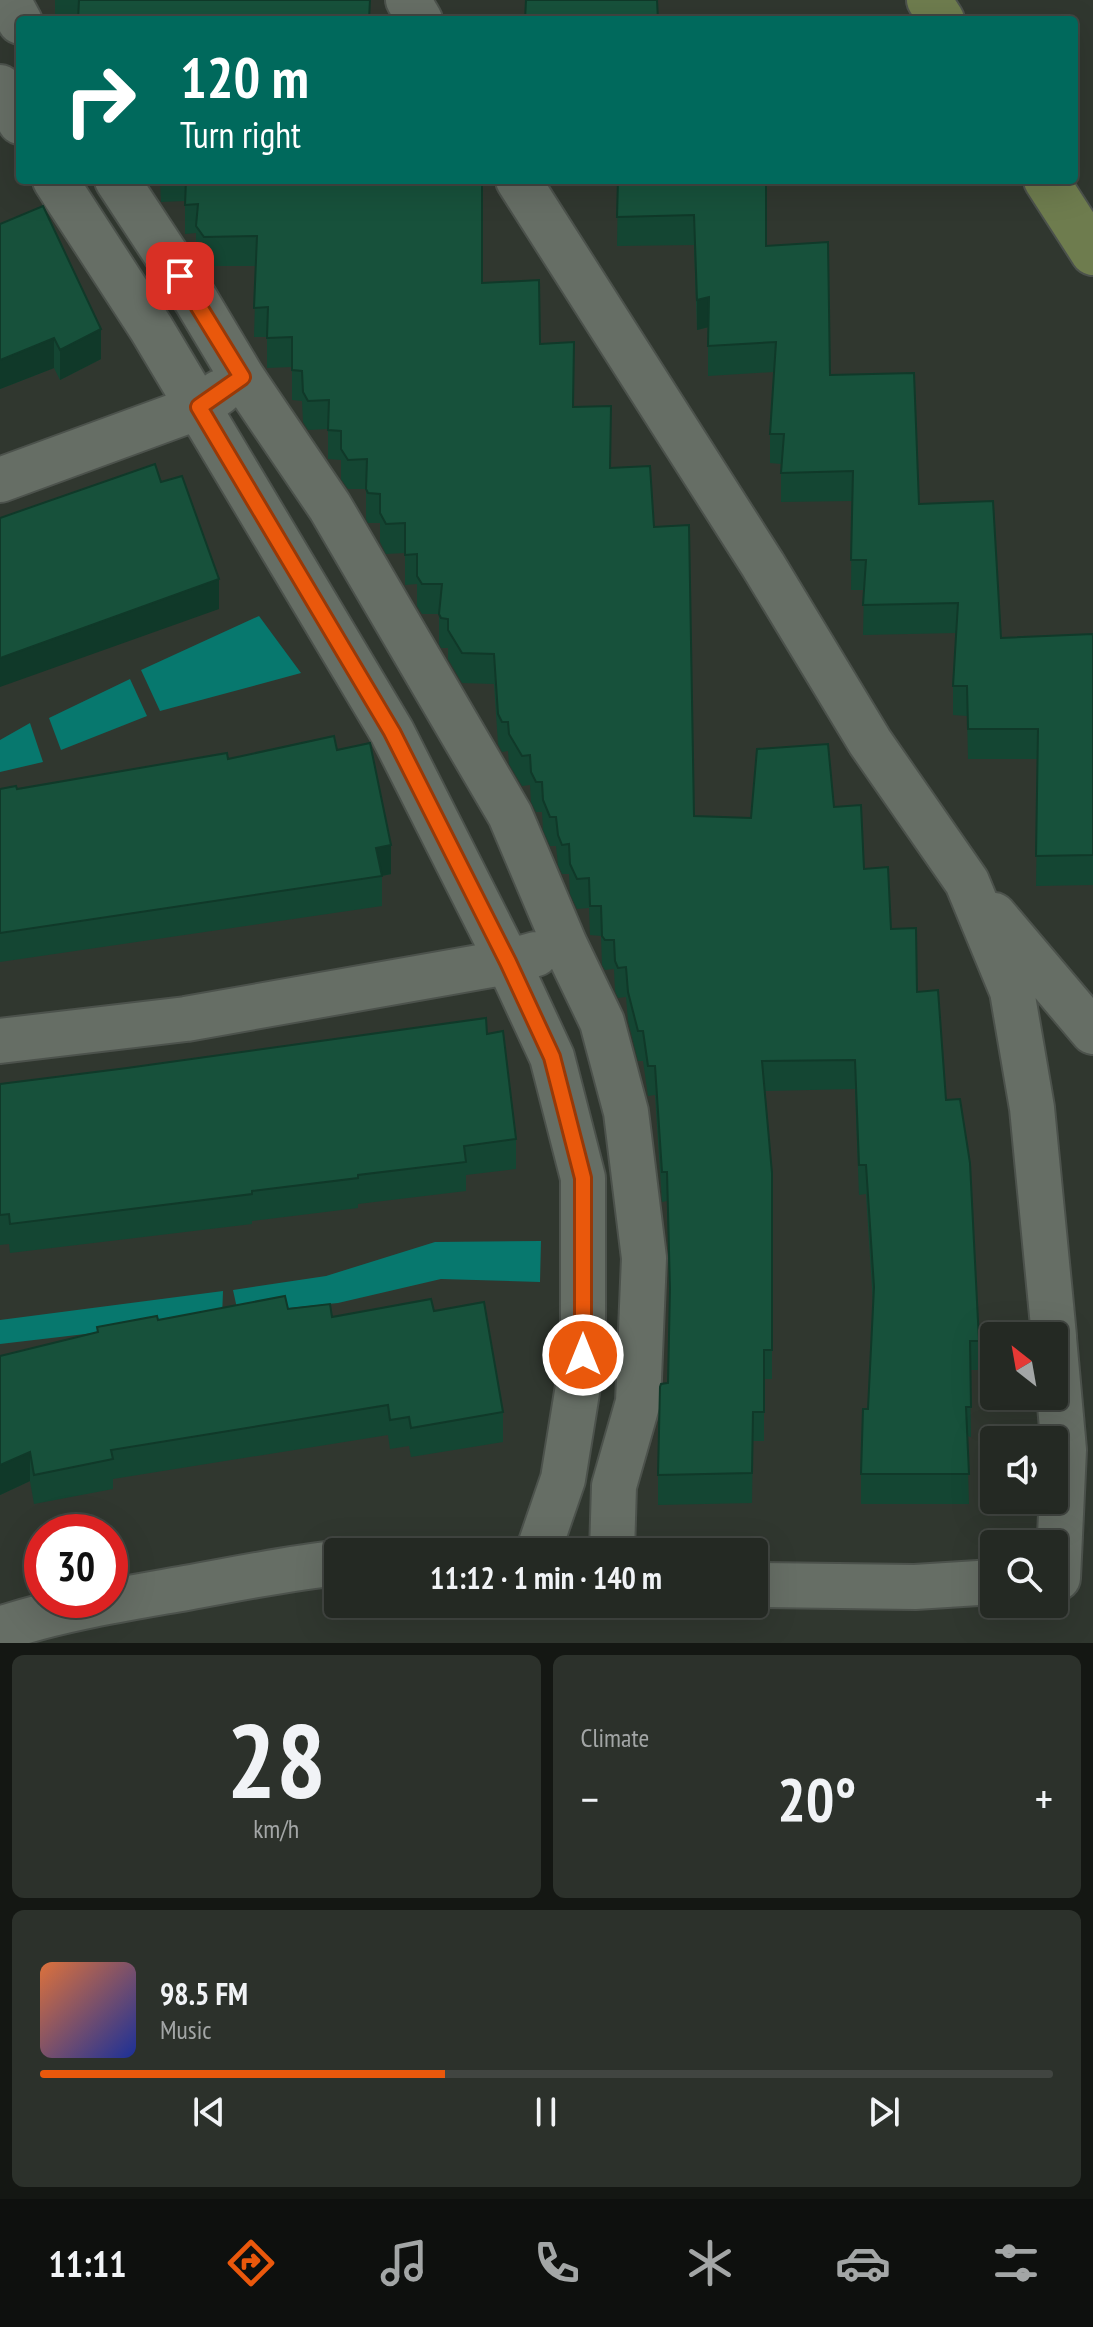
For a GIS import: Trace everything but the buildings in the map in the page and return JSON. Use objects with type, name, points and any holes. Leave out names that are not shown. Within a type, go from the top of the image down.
[{"type":"street","points":[[0,87],[16,115]]},
{"type":"street","points":[[58,184],[199,407],[392,732],[508,962],[552,1057],[583,1178],[583,1355],[563,1479],[543,1538]]},
{"type":"street","points":[[120,184],[242,377],[330,507],[510,815],[565,945],[602,1022],[626,1112],[644,1258],[638,1402],[614,1486],[612,1538]]},
{"type":"street","points":[[521,184],[763,565],[870,742],[967,882],[1093,1032]]},
{"type":"street","points":[[1049,184],[1093,253]]},
{"type":"street","points":[[0,480],[199,407],[242,377]]},
{"type":"street","points":[[967,882],[1012,991],[1032,1108],[1053,1322]]},
{"type":"street","points":[[0,1041],[186,1019],[508,962],[565,945]]},
{"type":"street","points":[[1060,1410],[1066,1530]]},
{"type":"street","points":[[0,1629],[30,1619],[147,1595],[324,1565]]},
{"type":"street","points":[[768,1585],[915,1587],[980,1583]]},
{"type":"water","points":[[259,616],[301,673],[160,711],[141,670]]},
{"type":"water","points":[[130,679],[147,716],[61,750],[49,718]]},
{"type":"water","points":[[30,723],[43,762],[0,772],[0,740]]},
{"type":"water","points":[[541,1241],[540,1282],[441,1279],[338,1303],[238,1313],[233,1290],[326,1276],[435,1242]]},
{"type":"water","points":[[223,1291],[222,1318],[0,1344],[0,1320]]},
{"type":"route","points":[[180,276],[242,377],[199,407],[392,732],[508,962],[552,1057],[583,1178],[583,1355]]}]
